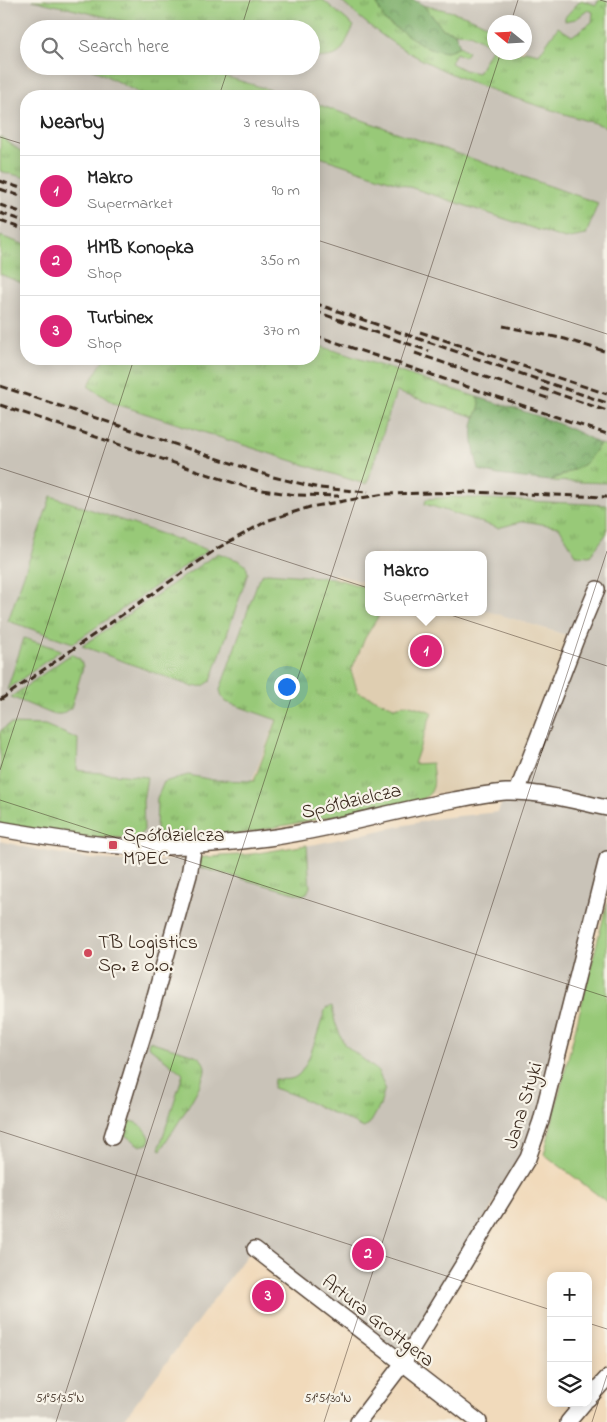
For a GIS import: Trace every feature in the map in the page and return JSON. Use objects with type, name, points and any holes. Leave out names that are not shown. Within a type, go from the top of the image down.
[{"type":"street","points":[[516,792],[597,589]]},
{"type":"street","name":"Spółdzielcza","points":[[0,829],[106,845],[149,847],[268,838],[321,828],[415,806],[489,794],[534,793],[607,808]]},
{"type":"street","points":[[112,1137],[190,870],[194,845]]},
{"type":"street","name":"Jana Styki","points":[[358,1422],[403,1363],[519,1174],[536,1141],[607,859]]},
{"type":"street","name":"Artura Grottgera","points":[[255,1249],[479,1422]]},
{"type":"street","points":[[592,1395],[607,1378]]},
{"type":"street","points":[[568,1422],[581,1407]]},
{"type":"shaded area","points":[[0,0],[100,0],[186,20],[20,20],[20,75],[320,75],[320,20],[291,20],[248,0],[607,0],[607,859],[541,1121],[403,1363],[252,1248],[122,1422],[0,1422],[0,841],[91,859],[153,862],[181,858],[252,854],[316,844],[439,818],[498,812],[506,792],[517,792],[575,638],[487,611],[487,551],[365,551],[365,582],[334,574],[228,842],[194,845],[0,829]]},
{"type":"shaded area","points":[[334,574],[365,582],[365,616],[487,616],[487,611],[576,639],[517,792],[271,799],[249,793]]},
{"type":"green space","points":[[32,0],[323,0],[354,26],[340,52],[330,57],[320,58],[320,20],[119,20]]},
{"type":"green space","points":[[340,0],[375,0],[446,52],[460,46],[468,52],[464,57],[456,53],[451,63],[464,70],[478,73],[487,56],[487,60],[532,60],[532,52],[539,54],[558,27],[572,36],[592,22],[593,12],[588,10],[576,19],[565,21],[565,17],[581,0],[596,5],[599,0],[607,0],[607,127],[463,79],[407,51],[367,24]]},
{"type":"green space","points":[[375,0],[414,0],[423,5],[443,29],[455,33],[460,46],[446,52],[429,49],[385,21]]},
{"type":"green space","points":[[423,5],[469,17],[486,25],[487,44],[470,34],[455,33],[443,29]]},
{"type":"green space","points":[[104,75],[220,75],[271,90],[133,90]]},
{"type":"green space","points":[[320,105],[598,203],[586,235],[565,239],[320,157]]},
{"type":"green space","points":[[0,136],[20,151],[20,176],[0,171]]},
{"type":"green space","points":[[0,236],[20,243],[20,282],[0,274]]},
{"type":"green space","points":[[320,346],[477,397],[481,403],[475,417],[396,392],[367,484],[113,403],[88,386],[100,365],[320,365]]},
{"type":"green space","points":[[477,397],[555,422],[600,444],[585,464],[550,481],[498,475],[479,470],[474,451],[473,437],[473,424],[480,403]]},
{"type":"green space","points":[[600,444],[607,446],[607,483],[550,481],[585,464]]},
{"type":"green space","points":[[51,496],[208,550],[73,643],[8,621]]},
{"type":"green space","points":[[452,497],[607,505],[607,533],[590,556],[576,555],[559,527],[524,521],[498,528],[425,504],[426,499]]},
{"type":"green space","points":[[218,553],[240,561],[246,566],[248,573],[211,681],[203,686],[193,687],[82,646]]},
{"type":"green space","points":[[263,574],[333,578],[365,587],[365,616],[379,616],[365,638],[351,671],[358,692],[394,707],[407,704],[432,712],[414,764],[432,763],[433,788],[423,799],[235,835],[163,839],[156,832],[157,798],[164,782],[188,775],[213,780],[254,781],[277,720],[226,702],[220,690],[259,578]]},
{"type":"green space","points":[[24,638],[61,650],[7,690]]},
{"type":"green space","points":[[71,654],[80,659],[83,667],[71,708],[61,714],[52,714],[11,697]]},
{"type":"green space","points":[[10,724],[45,725],[78,739],[77,770],[147,777],[143,801],[144,830],[141,835],[136,839],[104,837],[103,839],[0,829],[0,731]]},
{"type":"green space","points":[[307,845],[310,887],[307,893],[302,895],[191,865],[193,858],[252,854]]},
{"type":"green space","points":[[607,903],[607,1202],[544,1154]]},
{"type":"green space","points":[[332,1006],[335,1022],[344,1044],[378,1071],[385,1088],[380,1106],[371,1122],[364,1128],[294,1095],[273,1088],[274,1079],[292,1079],[301,1071],[310,1055],[326,1008]]},
{"type":"green space","points":[[149,1041],[195,1055],[199,1057],[205,1067],[199,1086],[161,1150],[159,1149],[183,1074],[148,1046]]},
{"type":"green space","points":[[129,1121],[136,1123],[145,1130],[150,1139],[148,1144],[140,1146],[125,1135],[123,1127]]},
{"type":"railway","points":[[0,181],[20,188]]},
{"type":"railway","points":[[0,189],[20,196]]},
{"type":"railway","points":[[0,205],[20,212]]},
{"type":"railway","points":[[0,213],[20,220]]},
{"type":"railway","points":[[0,221],[20,228]]},
{"type":"railway","points":[[320,305],[607,403]]},
{"type":"railway","points":[[320,313],[429,351]]},
{"type":"railway","points":[[503,326],[565,339],[607,352]]},
{"type":"railway","points":[[420,332],[607,394]]},
{"type":"railway","points":[[320,337],[607,434]]},
{"type":"railway","points":[[415,353],[550,399]]},
{"type":"railway","points":[[0,386],[273,477],[319,488],[368,492]]},
{"type":"railway","points":[[541,388],[607,411]]},
{"type":"railway","points":[[0,405],[249,488],[296,495],[339,496]]},
{"type":"railway","points":[[0,700],[218,548],[269,520],[310,507],[384,494],[471,492],[607,497]]},
{"type":"place","name":"Makro","points":[[426,651]]},
{"type":"place","name":"Spółdzielcza MPEC","points":[[113,845]]},
{"type":"place","name":"TB Logistics Sp. z o.o.","points":[[88,953]]},
{"type":"place","name":"HMB Konopka","points":[[368,1254]]},
{"type":"place","name":"Turbinex","points":[[268,1296]]}]
